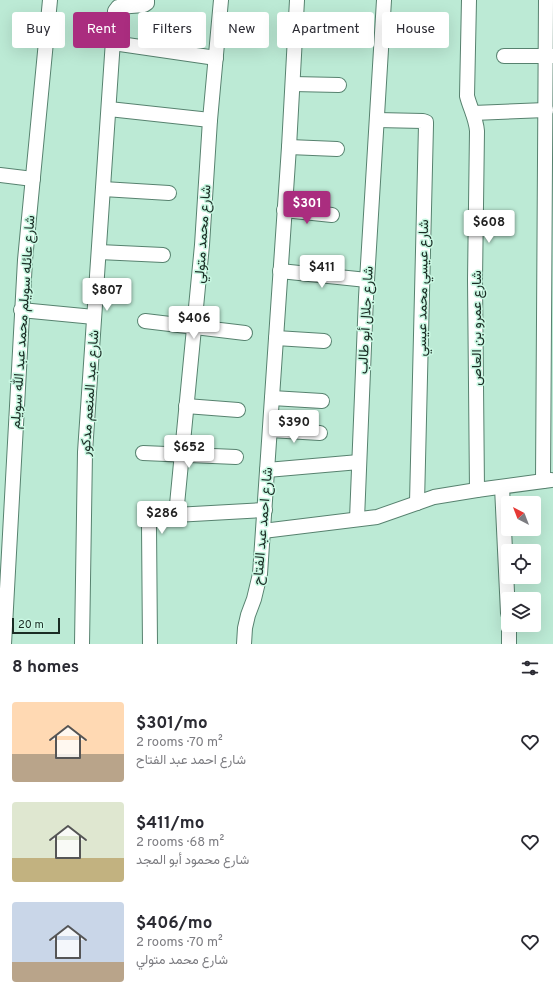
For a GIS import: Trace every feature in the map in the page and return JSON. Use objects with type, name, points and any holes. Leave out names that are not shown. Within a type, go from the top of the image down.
[{"type":"street","name":"شارع عائله سويلم محمد عبد الله سويلم","points":[[4,644],[21,310],[50,0]]},
{"type":"street","name":"شارع عبد المنعم مدكور","points":[[116,12],[118,7],[144,5],[148,0]]},
{"type":"street","name":"شارع محمد متولي","points":[[176,515],[202,245],[210,120],[221,0]]},
{"type":"street","name":"شارع احمد عبد الفتاح","points":[[244,644],[245,628],[260,574],[289,147],[297,0]]},
{"type":"street","name":"شارع جلال أبو طالب","points":[[357,519],[367,280],[384,0]]},
{"type":"street","name":"شارع عمرو بن العاص","points":[[469,0],[467,96],[469,106],[476,123],[477,131],[475,280],[477,490]]},
{"type":"street","points":[[263,531],[377,517],[434,498],[477,490],[548,481],[546,110],[549,56],[546,0]]},
{"type":"street","points":[[130,45],[216,58]]},
{"type":"street","name":"شارع عبد المنعم مدكور","points":[[82,644],[85,452],[113,48]]},
{"type":"street","points":[[504,56],[549,56]]},
{"type":"street","points":[[293,84],[339,85]]},
{"type":"street","points":[[109,109],[210,120]]},
{"type":"street","points":[[473,113],[546,110]]},
{"type":"street","name":"شارع عيسي محمد عيسي","points":[[377,120],[426,122],[417,503]]},
{"type":"street","points":[[289,147],[337,149]]},
{"type":"street","points":[[0,175],[33,179]]},
{"type":"street","points":[[103,189],[169,193]]},
{"type":"street","points":[[284,210],[332,215]]},
{"type":"street","points":[[99,252],[163,255]]},
{"type":"street","points":[[280,271],[367,280]]},
{"type":"street","points":[[21,310],[94,317]]},
{"type":"street","points":[[145,321],[245,333]]},
{"type":"street","points":[[276,338],[324,341]]},
{"type":"street","points":[[272,398],[322,401]]},
{"type":"street","points":[[186,406],[238,410]]},
{"type":"street","points":[[270,430],[320,433]]},
{"type":"street","points":[[143,453],[236,457]]},
{"type":"street","points":[[268,470],[359,462]]},
{"type":"street","points":[[502,487],[507,592]]},
{"type":"street","points":[[150,644],[150,521],[157,516],[265,510]]},
{"type":"street","points":[[509,632],[510,644]]}]
